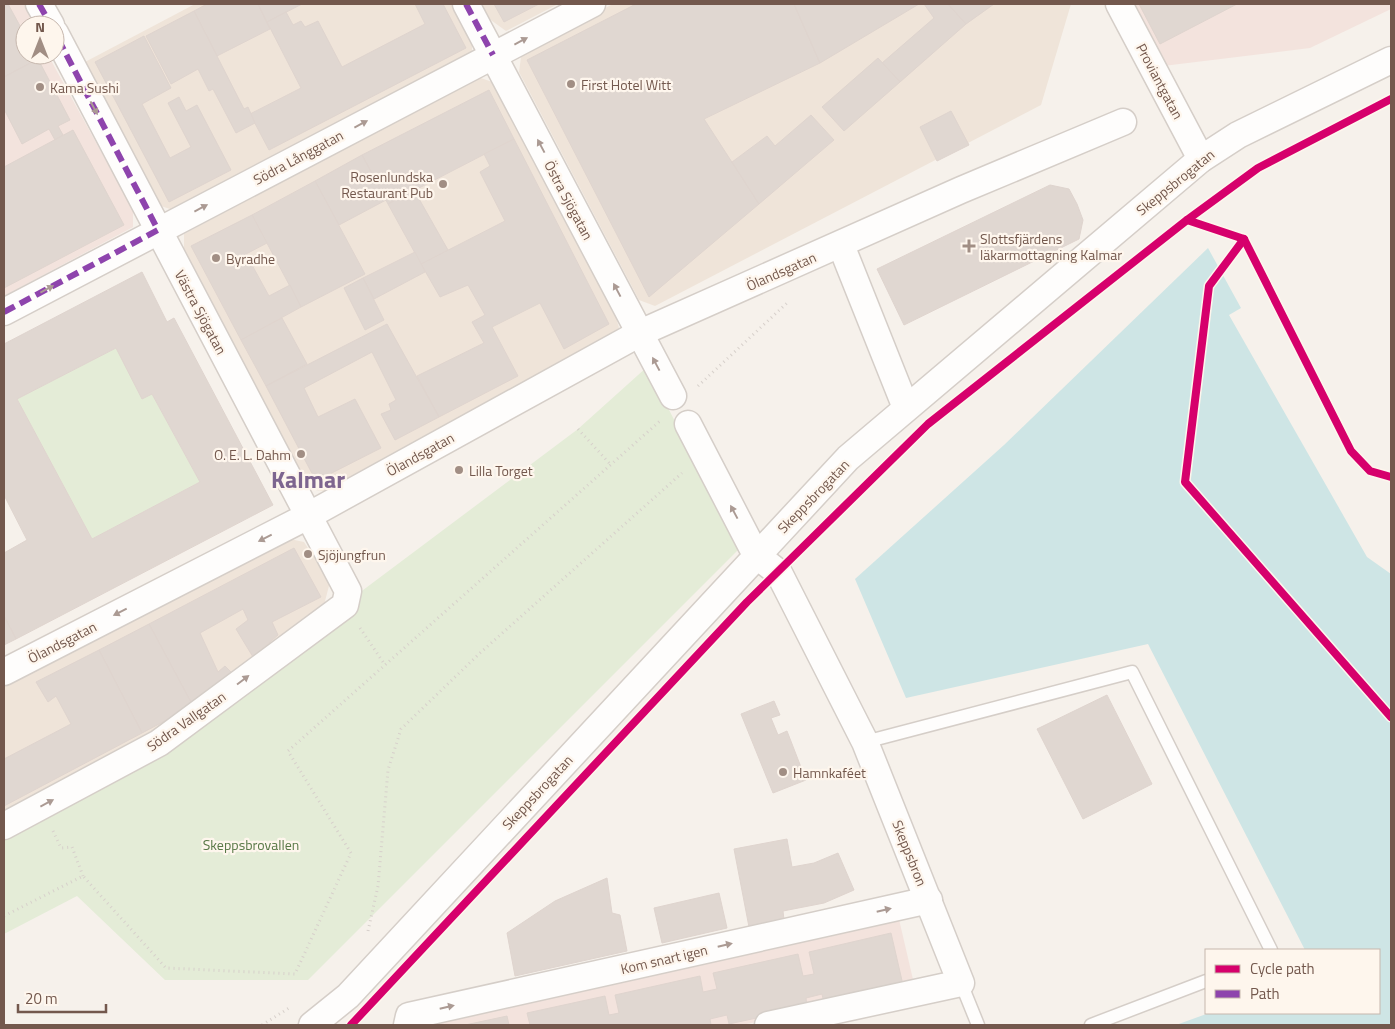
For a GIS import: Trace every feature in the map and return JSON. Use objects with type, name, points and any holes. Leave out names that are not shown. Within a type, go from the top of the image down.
[{"type":"street","points":[[39,4],[45,15]]},
{"type":"street","name":"Östra Sjögatan","points":[[466,4],[640,333],[682,394]]},
{"type":"street","name":"Södra Långgatan","points":[[4,312],[592,4]]},
{"type":"street","name":"Proviantgatan","points":[[1119,4],[1201,159]]},
{"type":"street","name":"Västra Sjögatan","points":[[65,53],[308,516],[346,598]]},
{"type":"street","name":"Skeppsbrogatan","points":[[312,1025],[348,996],[848,458],[1201,159],[1238,135],[1391,60]]},
{"type":"street","name":"Ölandsgatan","points":[[4,672],[308,516],[640,333],[961,190],[1123,122]]},
{"type":"street","points":[[841,244],[906,408]]},
{"type":"street","points":[[688,424],[756,555]]},
{"type":"street","name":"Skeppsbron","points":[[756,555],[779,573],[865,742],[961,982]]},
{"type":"street","name":"Södra Vallgatan","points":[[4,826],[159,743],[346,598]]},
{"type":"street","name":"Kom snart igen","points":[[407,1025],[409,1016],[929,900]]},
{"type":"street","points":[[768,1025],[961,982]]},
{"type":"lane","points":[[865,742],[1132,672],[1270,949]]},
{"type":"lane","points":[[1091,1025],[1205,981]]},
{"type":"lane","points":[[961,982],[978,1025]]},
{"type":"path","points":[[682,394],[787,303]]},
{"type":"path","points":[[40,806],[61,848],[72,847],[84,876],[166,968],[296,974],[351,853],[288,751],[662,419]]},
{"type":"path","points":[[578,429],[611,465]]},
{"type":"path","points":[[374,903],[378,886],[388,770],[401,729],[480,654],[703,454]]},
{"type":"path","points":[[346,598],[385,665]]},
{"type":"path","points":[[4,916],[84,876]]},
{"type":"shaded area","points":[[4,4],[24,4],[29,15],[15,15],[15,65],[53,65],[133,210],[133,227],[4,296]]},
{"type":"shaded area","points":[[195,4],[453,4],[472,40],[472,52],[176,211],[161,206],[85,62]]},
{"type":"shaded area","points":[[480,4],[558,4],[506,31],[488,18]]},
{"type":"shaded area","points":[[613,4],[1071,4],[1041,105],[655,306],[639,300],[519,72],[522,50]]},
{"type":"shaded area","points":[[1129,4],[1391,4],[1391,9],[1310,48],[1163,66]]},
{"type":"shaded area","points":[[478,77],[495,83],[614,310],[619,328],[606,338],[328,492],[303,488],[184,257],[184,234]]},
{"type":"shaded area","points":[[1208,248],[1241,308],[1229,315],[1367,557],[1391,574],[1391,1025],[1176,1025],[1206,1014],[1380,1014],[1380,949],[1304,949],[1148,644],[906,698],[855,579],[1004,445]]},
{"type":"shaded area","points":[[285,538],[304,542],[330,582],[324,605],[153,738],[4,816],[4,684]]},
{"type":"shaded area","points":[[898,915],[915,988],[742,1025],[416,1025]]},
{"type":"green space","points":[[116,348],[152,394],[200,482],[92,539],[17,399]]},
{"type":"green space","name":"Skeppsbrovallen","points":[[647,367],[740,548],[308,980],[165,980],[77,896],[4,934],[4,826],[159,743],[578,429]]},
{"type":"building","points":[[4,4],[8,4],[15,17],[15,65],[27,65],[4,77]]},
{"type":"building","points":[[207,4],[258,4],[270,29],[217,56],[194,11]]},
{"type":"building","points":[[258,4],[302,4],[267,22]]},
{"type":"building","points":[[415,4],[443,4],[466,48],[269,150],[250,114],[301,88],[267,22],[286,12],[293,25],[301,21],[305,27],[318,21],[342,67],[425,24]]},
{"type":"building","points":[[494,4],[539,4],[504,22]]},
{"type":"building","points":[[636,4],[794,4],[820,63],[704,119],[759,204],[649,297],[527,60]]},
{"type":"building","points":[[794,4],[919,4],[820,63]]},
{"type":"building","points":[[924,4],[948,4],[966,24],[900,82],[882,63],[934,18]]},
{"type":"building","points":[[948,4],[994,4],[966,24]]},
{"type":"building","points":[[1139,4],[1237,4],[1160,44]]},
{"type":"building","points":[[194,11],[244,109],[248,107],[255,123],[236,133],[213,89],[209,91],[198,69],[171,84],[146,36]]},
{"type":"building","points":[[144,36],[171,88],[142,104],[170,158],[191,147],[168,103],[179,97],[186,111],[197,105],[231,170],[169,202],[95,62]]},
{"type":"building","points":[[878,58],[900,82],[844,131],[822,107]]},
{"type":"building","points":[[27,65],[41,65],[70,120],[58,126],[63,135],[55,140],[49,129],[22,144],[4,109],[4,77]]},
{"type":"building","points":[[489,90],[514,139],[388,204],[362,155]]},
{"type":"building","points":[[951,111],[969,145],[937,161],[920,127]]},
{"type":"building","points":[[811,115],[834,140],[759,204],[732,162],[767,136],[775,146]]},
{"type":"building","points":[[73,130],[124,225],[4,288],[4,167]]},
{"type":"building","points":[[514,139],[609,324],[564,349],[540,303],[492,327],[518,376],[439,417],[417,376],[484,343],[472,322],[485,315],[468,285],[440,297],[421,264],[505,221],[480,172],[490,166],[484,154]]},
{"type":"building","points":[[362,155],[386,200],[339,225],[315,181]]},
{"type":"building","points":[[315,181],[365,274],[301,307],[252,215]]},
{"type":"building","points":[[1050,185],[1069,189],[1083,220],[1079,239],[904,325],[877,269]]},
{"type":"building","points":[[414,190],[448,250],[421,264],[388,204]]},
{"type":"building","points":[[252,215],[267,243],[246,254],[269,296],[290,285],[301,307],[241,340],[191,246]]},
{"type":"building","points":[[415,252],[425,272],[374,299],[363,278]]},
{"type":"building","points":[[142,272],[167,322],[174,318],[273,505],[16,639],[4,616],[4,553],[27,540],[4,495],[4,344]],"holes":[[[116,348],[142,399],[152,394],[200,482],[92,539],[17,399]]]},
{"type":"building","points":[[363,278],[384,320],[365,330],[344,288]]},
{"type":"building","points":[[282,318],[307,364],[266,386],[241,340]]},
{"type":"building","points":[[387,324],[439,417],[395,440],[381,414],[391,410],[389,404],[396,400],[372,352],[304,388],[318,417],[355,399],[381,448],[316,481],[266,386]]},
{"type":"building","points":[[294,548],[321,597],[272,622],[278,635],[253,657],[236,629],[248,620],[243,609],[200,633],[218,672],[225,666],[233,674],[193,706],[149,624]]},
{"type":"building","points":[[4,616],[16,639],[4,645]]},
{"type":"building","points":[[149,624],[193,706],[142,733],[99,650]]},
{"type":"building","points":[[99,650],[142,733],[4,806],[4,759],[71,724],[56,696],[48,702],[36,682]]},
{"type":"building","points":[[1107,695],[1152,784],[1083,819],[1037,729]]},
{"type":"building","points":[[774,701],[780,715],[771,718],[778,735],[787,731],[806,780],[773,793],[741,714]]},
{"type":"building","points":[[787,839],[792,867],[814,863],[838,853],[854,890],[824,903],[783,911],[784,920],[749,927],[734,849]]},
{"type":"building","points":[[607,878],[612,913],[620,915],[627,951],[515,976],[507,933],[555,901]]},
{"type":"building","points":[[719,893],[727,928],[662,943],[654,908]]},
{"type":"building","points":[[891,933],[903,985],[824,1003],[822,994],[806,998],[807,1007],[729,1024],[727,1015],[710,1019],[711,1025],[530,1025],[527,1013],[605,996],[609,1015],[619,1013],[615,995],[700,976],[703,992],[717,989],[713,973],[798,954],[803,976],[814,974],[809,952]]},
{"type":"building","points":[[507,1016],[509,1025],[465,1025]]},
{"type":"ferry route","points":[[1209,286],[1185,482],[1391,717]]},
{"type":"marked path","points":[[39,4],[45,15]]},
{"type":"marked path","points":[[466,4],[493,55]]},
{"type":"marked path","points":[[4,312],[158,230],[65,52]]},
{"type":"cycle path","points":[[351,1025],[747,602],[928,424],[1187,220],[1258,168],[1391,99]]},
{"type":"cycle path","points":[[1187,220],[1244,239],[1351,451],[1370,471],[1391,477]]},
{"type":"cycle path","points":[[1244,239],[1209,286],[1185,482],[1391,717]]},
{"type":"place","name":"First Hotel Witt","points":[[571,84]]},
{"type":"place","name":"Kama Sushi","points":[[40,87]]},
{"type":"place","name":"Rosenlundska Restaurant Pub","points":[[443,184]]},
{"type":"place","name":"Slottsfjärdens läkarmottagning Kalmar","points":[[969,246]]},
{"type":"place","name":"Byradhe","points":[[216,258]]},
{"type":"place","name":"O. E. L. Dahm","points":[[301,454]]},
{"type":"place","name":"Lilla Torget","points":[[459,470]]},
{"type":"place","name":"Sjöjungfrun","points":[[308,554]]},
{"type":"place","name":"Hamnkaféet","points":[[783,772]]},
{"type":"district","name":"Kalmar","points":[[308,479]]}]
